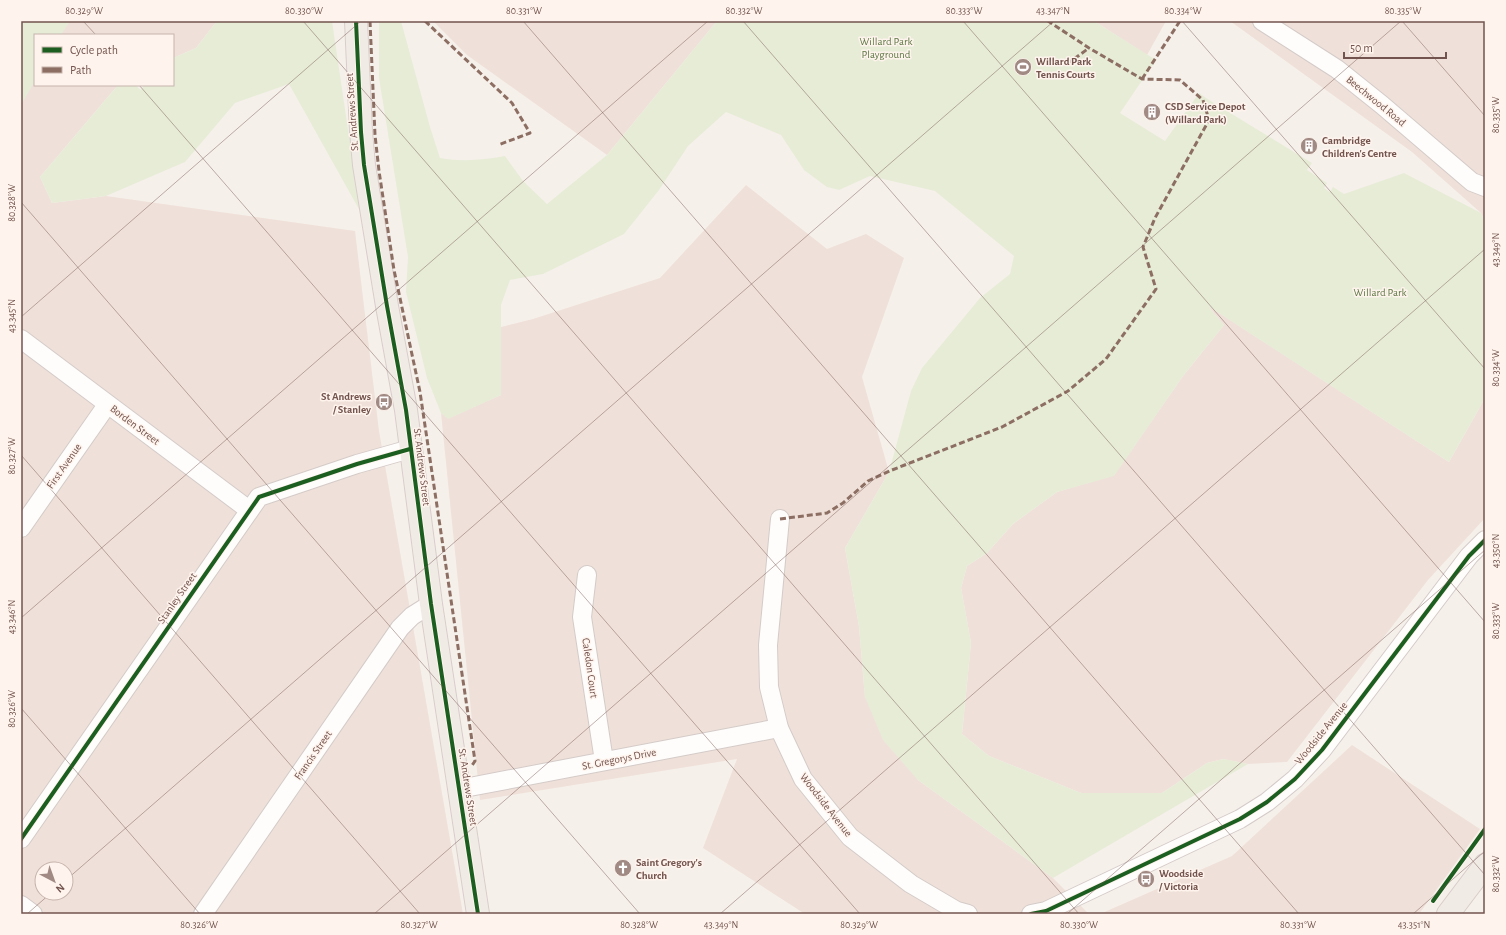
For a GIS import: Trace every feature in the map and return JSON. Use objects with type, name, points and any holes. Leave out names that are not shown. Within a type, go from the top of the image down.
[{"type":"main road","name":"St. Andrews Street","points":[[356,21],[364,165],[406,410],[431,604],[478,914]]},
{"type":"main road","points":[[1448,914],[1482,876]]},
{"type":"street","name":"Beechwood Road","points":[[1262,21],[1337,69],[1382,105],[1472,182],[1485,187]]},
{"type":"street","name":"Borden Street","points":[[21,339],[249,510]]},
{"type":"street","name":"First Avenue","points":[[21,528],[107,405]]},
{"type":"street","name":"Stanley Street","points":[[21,839],[259,497],[357,464],[410,449]]},
{"type":"street","name":"Woodside Avenue","points":[[780,519],[768,645],[769,687],[779,728],[803,780],[850,837],[911,884],[960,913]]},
{"type":"street","name":"Woodside Avenue","points":[[1031,914],[1046,911],[1240,819],[1267,802],[1295,779],[1322,750],[1469,556],[1485,540]]},
{"type":"street","name":"Caledon Court","points":[[587,575],[582,617],[604,762]]},
{"type":"street","name":"Francis Street","points":[[203,914],[400,628],[412,616],[431,604]]},
{"type":"street","name":"St. Gregorys Drive","points":[[460,789],[779,728]]},
{"type":"street","points":[[21,905],[33,914]]},
{"type":"shaded area","points":[[21,21],[217,21],[196,48],[174,58],[174,34],[34,34],[34,86],[117,86],[40,177],[52,203],[106,196],[355,231],[379,431],[463,914],[21,914]]},
{"type":"shaded area","points":[[433,21],[717,21],[607,155],[467,55]]},
{"type":"shaded area","points":[[1094,21],[1166,21],[1147,55]]},
{"type":"shaded area","points":[[1230,21],[1485,21],[1485,222],[1481,213],[1412,152]]},
{"type":"shaded area","points":[[746,185],[827,249],[866,234],[904,258],[862,377],[889,472],[845,548],[859,626],[865,697],[918,780],[1053,878],[1089,914],[805,914],[703,848],[737,759],[480,800],[441,413],[448,418],[501,395],[501,327],[533,319],[660,278]]},
{"type":"shaded area","points":[[1207,305],[1449,462],[1485,398],[1485,518],[1428,580],[1287,762],[1248,764],[1223,759],[1207,763],[1162,793],[1081,793],[989,756],[962,734],[971,643],[961,588],[967,566],[987,553],[1013,524],[1057,492],[1114,475],[1183,376],[1224,325]]},
{"type":"shaded area","points":[[1352,745],[1480,829],[1419,914],[1100,914],[1232,856]]},
{"type":"green space","points":[[21,21],[70,21],[62,34],[34,34],[34,83],[21,105]]},
{"type":"green space","points":[[217,21],[332,21],[360,211],[289,84],[235,103],[185,162],[106,196],[52,203],[40,177],[117,86],[136,86],[141,90],[143,86],[174,86],[174,58],[196,48]]},
{"type":"green space","points":[[379,21],[401,21],[440,158],[472,160],[505,156],[523,181],[547,204],[607,155],[717,21],[1094,21],[1156,60],[1120,113],[1165,141],[1199,93],[1312,163],[1307,170],[1327,183],[1324,188],[1330,192],[1333,187],[1344,194],[1404,173],[1481,213],[1485,222],[1485,398],[1449,462],[1208,306],[1224,325],[1183,376],[1114,476],[1057,492],[1013,524],[987,553],[967,566],[961,588],[971,643],[962,734],[989,756],[1081,793],[1162,793],[1207,763],[1223,759],[1248,764],[1053,878],[918,780],[883,740],[865,697],[859,626],[845,548],[889,472],[911,391],[922,368],[980,298],[1010,274],[1014,256],[935,191],[870,176],[839,190],[827,187],[804,170],[781,135],[726,112],[688,146],[659,190],[624,234],[543,274],[510,280],[501,305],[501,395],[448,419],[441,413],[427,378],[406,292],[408,257],[379,78]]},
{"type":"marked path","points":[[370,21],[375,135],[379,171],[394,270],[420,392],[475,761],[471,767]]},
{"type":"marked path","points":[[425,21],[512,103],[530,133],[498,145]]},
{"type":"marked path","points":[[780,519],[827,513],[843,503],[868,481],[892,470],[1002,427],[1068,391],[1106,359],[1156,289],[1143,247],[1155,218],[1209,120],[1203,100],[1180,80],[1142,79],[1089,48],[1048,21]]},
{"type":"marked path","points":[[1142,79],[1180,21]]},
{"type":"marked path","points":[[1067,64],[1089,48]]},
{"type":"cycle path","points":[[356,21],[364,165],[406,410],[431,604],[478,914]]},
{"type":"cycle path","points":[[21,839],[259,497],[357,464],[410,449]]},
{"type":"cycle path","points":[[1031,914],[1046,911],[1240,819],[1267,802],[1295,779],[1322,750],[1469,556],[1485,540]]},
{"type":"cycle path","points":[[1433,901],[1485,829]]},
{"type":"place","name":"Willard Park Tennis Courts","points":[[1023,67]]},
{"type":"place","name":"CSD Service Depot (Willard Park)","points":[[1152,112]]},
{"type":"place","name":"Cambridge Children's Centre","points":[[1309,146]]},
{"type":"place","name":"St Andrews / Stanley","points":[[384,402]]},
{"type":"place","name":"Saint Gregory's Church","points":[[623,868]]},
{"type":"place","name":"Woodside / Victoria","points":[[1146,879]]},
{"type":"park label","name":"Willard Park Playground","points":[[886,47]]},
{"type":"park label","name":"Willard Park","points":[[1380,292]]}]
